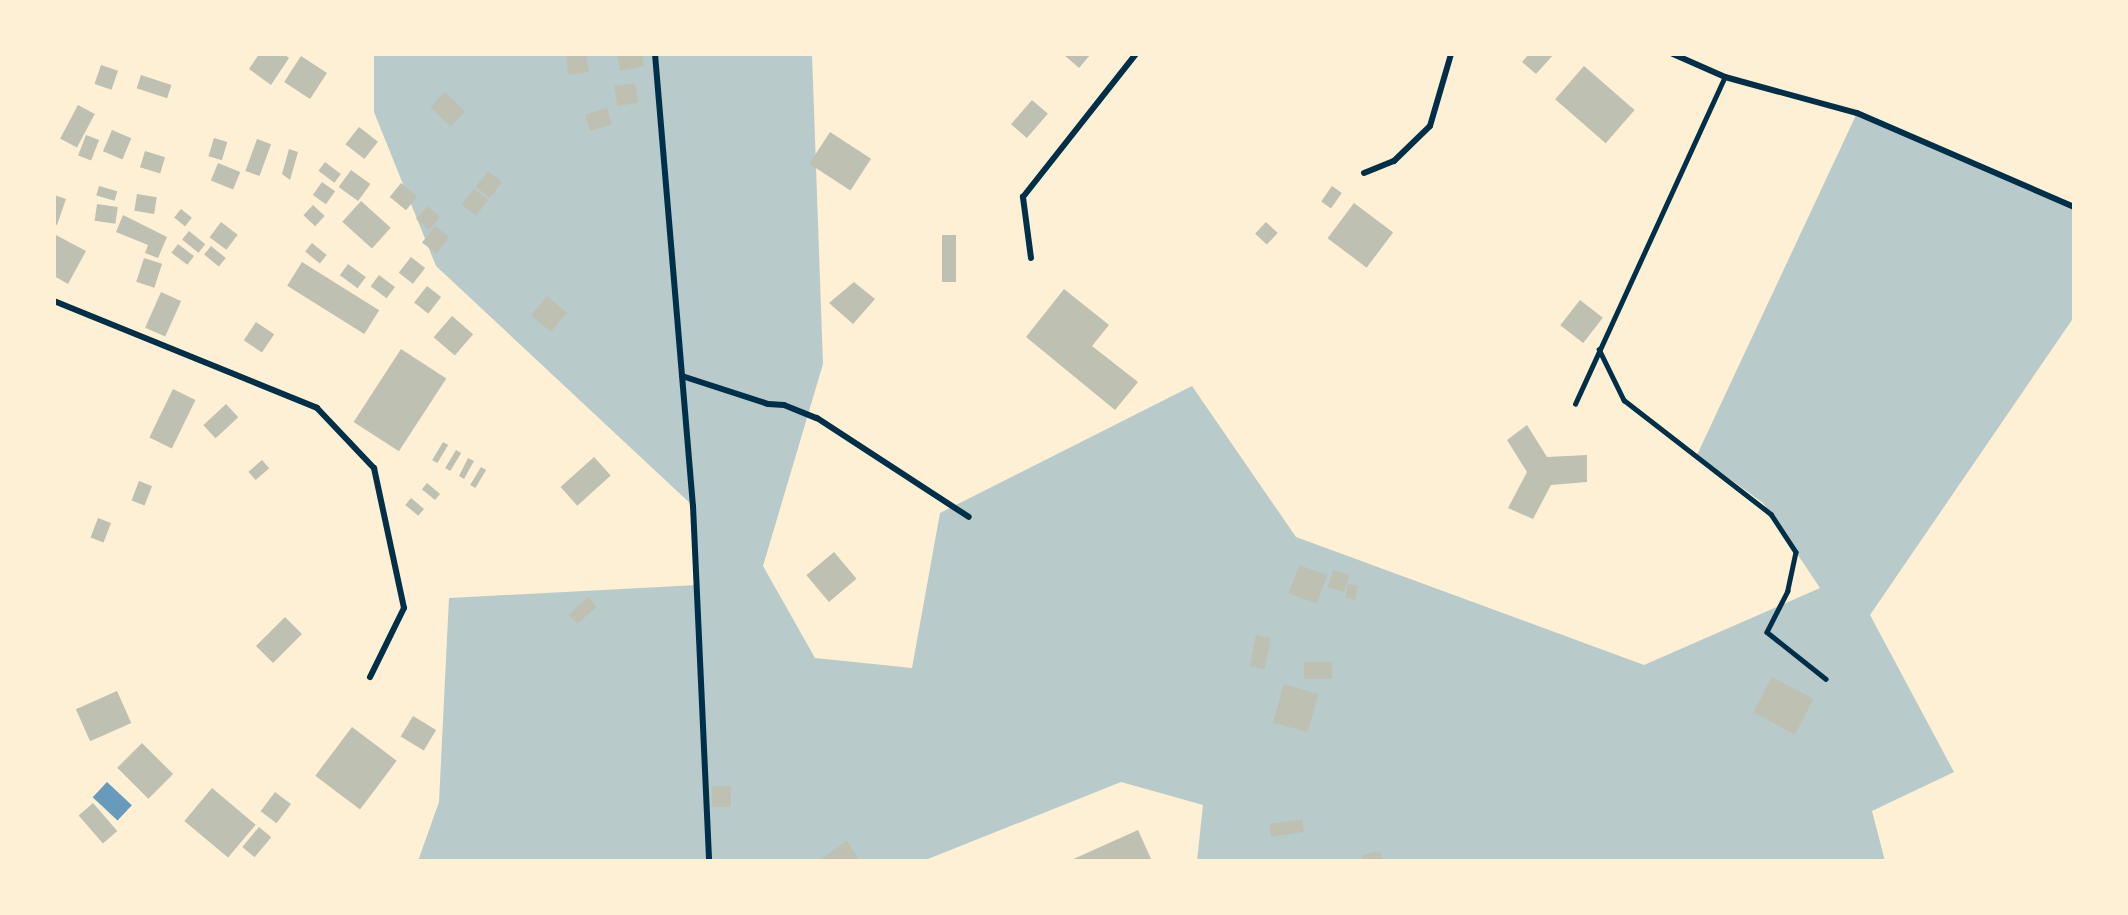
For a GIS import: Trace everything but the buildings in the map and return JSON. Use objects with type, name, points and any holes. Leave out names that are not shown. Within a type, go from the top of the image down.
[{"type":"street","points":[[655,54],[693,506],[709,861]]},
{"type":"street","points":[[1031,258],[1023,197],[1136,54]]},
{"type":"street","points":[[1365,173],[1394,161],[1430,126],[1451,54]]},
{"type":"street","points":[[1673,54],[1725,77],[1857,113],[2074,207]]},
{"type":"street","points":[[54,301],[317,408],[374,468],[404,608],[370,677]]},
{"type":"street","points":[[682,376],[768,404],[784,405],[817,418],[969,516]]},
{"type":"lane","points":[[1575,404],[1725,77]]},
{"type":"lane","points":[[1599,350],[1624,400],[1771,514],[1796,552],[1788,591],[1767,632],[1826,679]]},
{"type":"shaded area","points":[[374,54],[812,54],[823,364],[763,566],[815,658],[912,668],[940,513],[1192,386],[1296,537],[1644,665],[1820,588],[1763,503],[1697,455],[1857,113],[2074,207],[2074,317],[1870,615],[1954,772],[1872,811],[1885,861],[1197,861],[1203,805],[1121,782],[923,861],[418,861],[439,802],[449,598],[697,585],[693,506],[436,266],[374,112]]},
{"type":"water","points":[[107,782],[132,805],[118,821],[93,797]]}]
